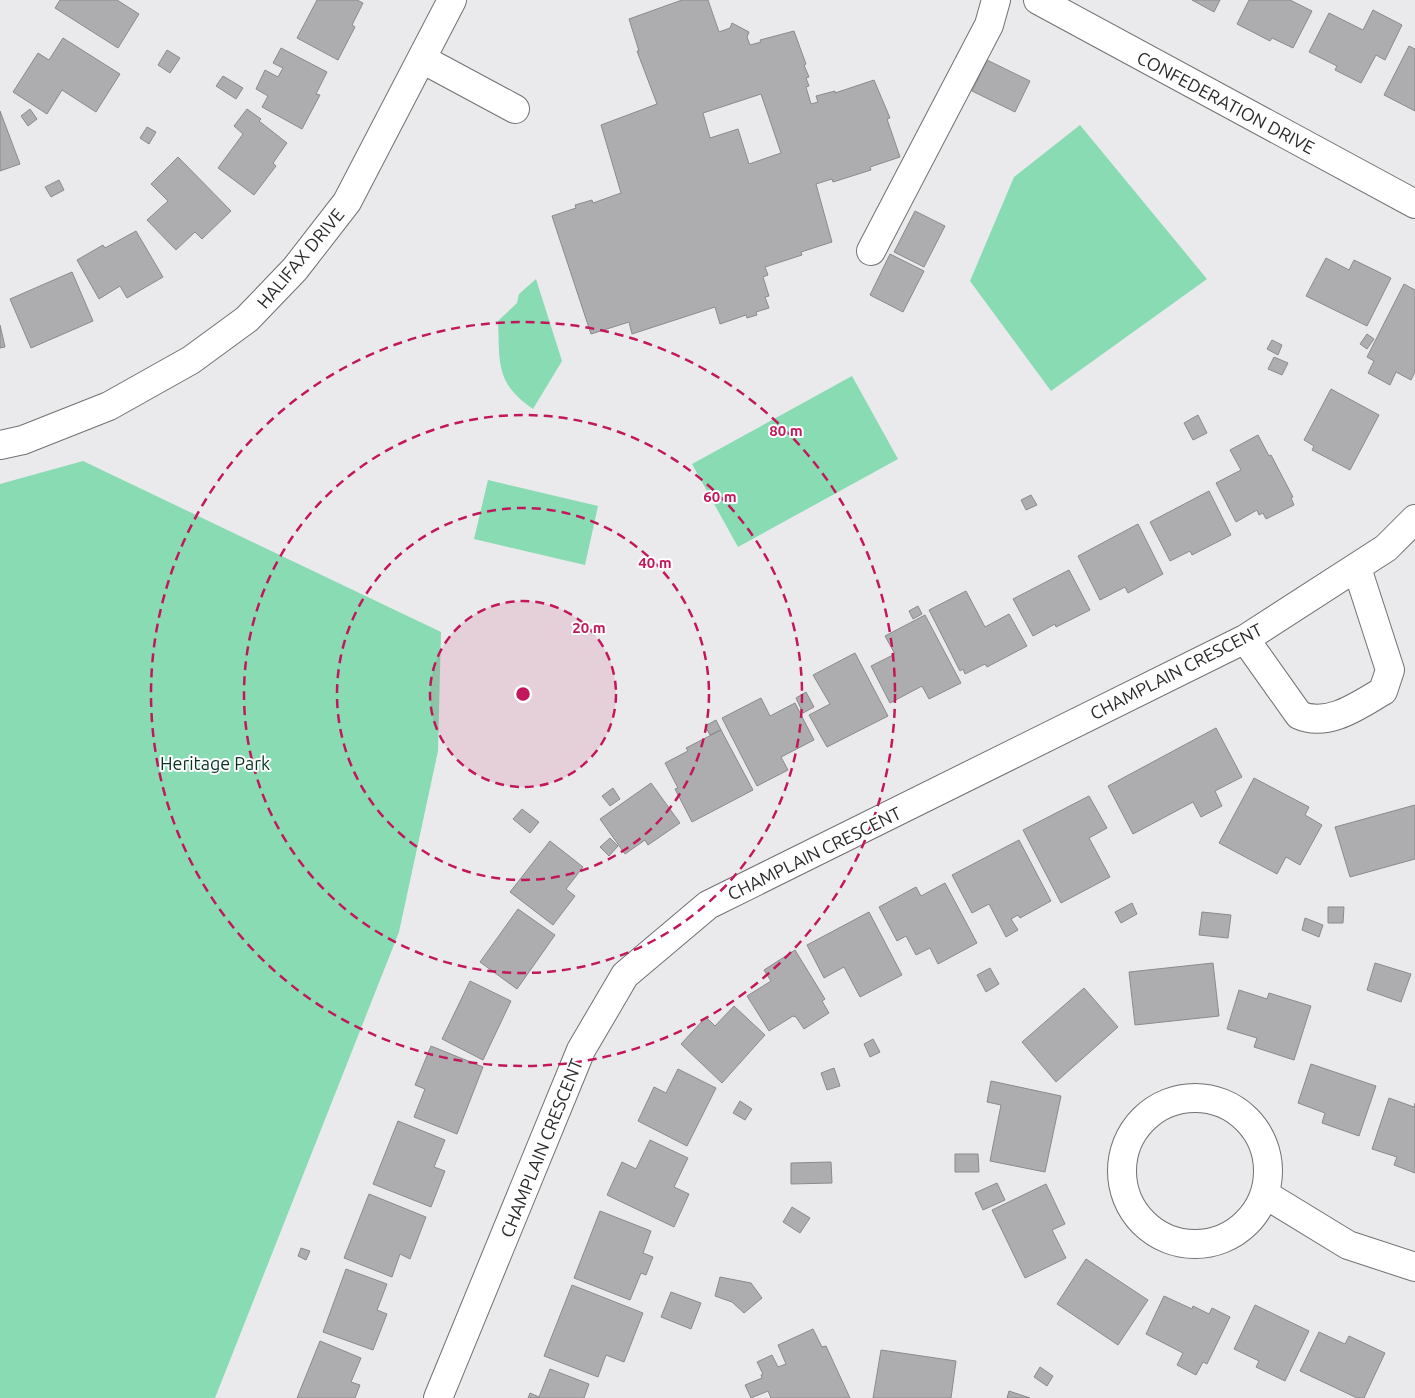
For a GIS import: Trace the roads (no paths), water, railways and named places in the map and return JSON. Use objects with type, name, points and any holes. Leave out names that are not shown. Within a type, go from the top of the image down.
[{"type":"street","name":"HALIFAX DRIVE","points":[[0,445],[23,440],[109,406],[191,360],[247,318],[295,269],[347,202],[452,0]]},
{"type":"street","points":[[871,251],[989,26],[996,0]]},
{"type":"street","name":"CONFEDERATION DRIVE","points":[[1038,0],[1415,204]]},
{"type":"street","points":[[422,58],[515,109]]},
{"type":"street","name":"CHAMPLAIN CRESCENT","points":[[438,1398],[581,1050],[625,975],[708,905],[1245,639],[1386,548],[1415,519]]},
{"type":"street","points":[[1245,639],[1299,715],[1311,720],[1346,712],[1383,691],[1390,670],[1357,568]]},
{"type":"street","points":[[1179,1099],[1210,1099],[1238,1111],[1260,1134],[1269,1164],[1266,1195],[1253,1219],[1231,1236],[1204,1245],[1176,1243],[1151,1231],[1132,1210],[1123,1184],[1123,1156],[1134,1130],[1154,1110],[1179,1099]]},
{"type":"street","points":[[1266,1195],[1348,1245],[1415,1267]]},
{"type":"park label","name":"Heritage Park","points":[[215,763]]}]
